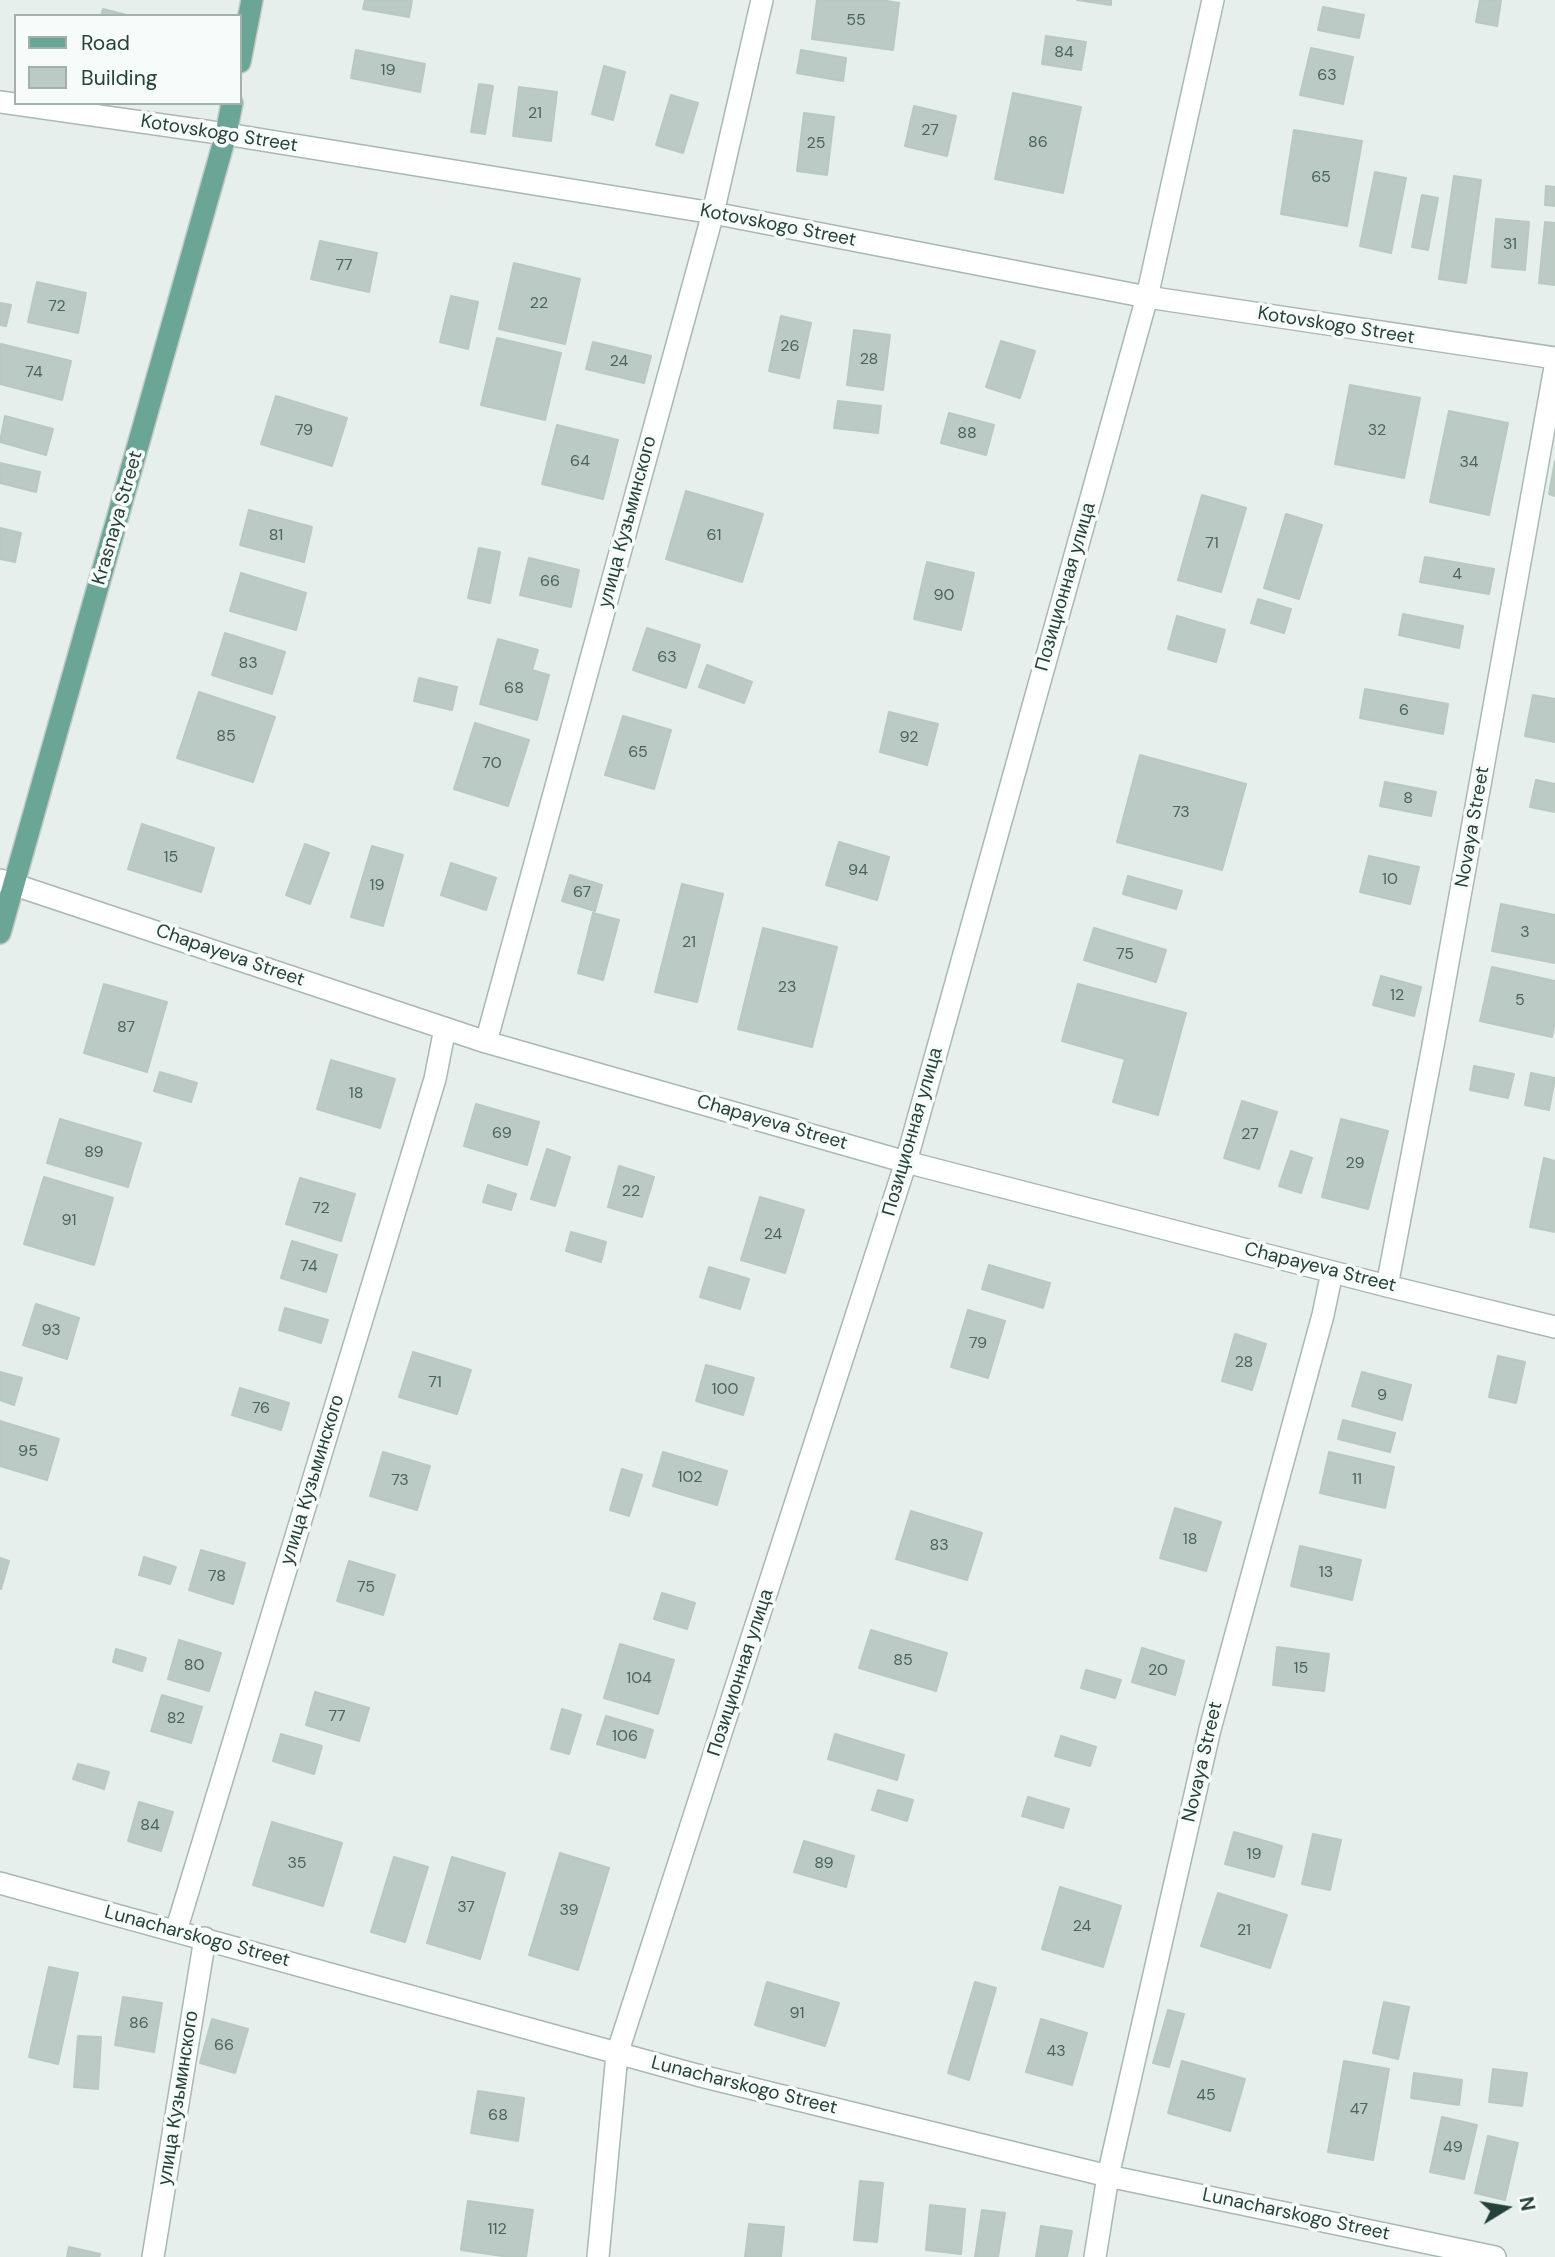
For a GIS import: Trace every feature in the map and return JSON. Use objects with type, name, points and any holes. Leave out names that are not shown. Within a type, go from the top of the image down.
[{"type":"main road","points":[[242,51],[251,0]]},
{"type":"main road","name":"Krasnaya Street","points":[[0,933],[8,882],[226,134],[232,105]]},
{"type":"street","name":"улица Кузьминского","points":[[486,1042],[713,214],[762,0]]},
{"type":"street","name":"Позиционная улица","points":[[597,2257],[617,2054],[906,1162],[1147,297],[1213,0]]},
{"type":"street","name":"Kotovskogo Street","points":[[21,105],[226,134],[713,214],[1147,297],[1555,358]]},
{"type":"street","name":"Novaya Street","points":[[1387,1286],[1436,1035],[1555,367]]},
{"type":"street","name":"Chapayeva Street","points":[[8,882],[486,1042],[906,1162],[1555,1327]]},
{"type":"street","name":"улица Кузьминского","points":[[176,1931],[435,1079],[445,1028]]},
{"type":"street","name":"Novaya Street","points":[[1095,2257],[1108,2176],[1210,1729],[1323,1315],[1332,1272]]},
{"type":"street","name":"Lunacharskogo Street","points":[[0,1883],[617,2054],[1108,2176],[1495,2257]]},
{"type":"street","name":"улица Кузьминского","points":[[153,2257],[205,1938]]},
{"type":"building","points":[[365,0],[412,0],[409,17],[363,9]]},
{"type":"building","points":[[817,0],[881,0],[899,3],[893,50],[812,39]]},
{"type":"building","points":[[1077,0],[1111,0],[1111,5]]},
{"type":"building","points":[[1480,0],[1501,0],[1497,26],[1476,22]]},
{"type":"building","points":[[1323,7],[1364,15],[1359,38],[1318,30]]},
{"type":"building","points":[[103,9],[123,14],[102,14]]},
{"type":"building","points":[[1046,36],[1086,42],[1081,70],[1042,64]]},
{"type":"building","points":[[1311,48],[1353,57],[1343,104],[1300,95]]},
{"type":"building","points":[[356,50],[425,64],[420,92],[351,78]]},
{"type":"building","points":[[801,50],[846,58],[843,81],[797,73]]},
{"type":"building","points":[[604,66],[625,72],[613,120],[592,114]]},
{"type":"building","points":[[479,84],[493,86],[485,134],[471,132]]},
{"type":"building","points":[[519,87],[557,92],[551,141],[513,136]]},
{"type":"building","points":[[1013,93],[1081,107],[1063,193],[995,179]]},
{"type":"building","points":[[671,95],[698,103],[683,153],[656,145]]},
{"type":"building","points":[[914,106],[956,116],[947,156],[905,146]]},
{"type":"building","points":[[804,113],[834,117],[827,175],[797,171]]},
{"type":"building","points":[[1294,130],[1362,141],[1347,226],[1281,214]]},
{"type":"building","points":[[1375,172],[1406,178],[1391,253],[1360,246]]},
{"type":"building","points":[[1454,176],[1481,180],[1466,283],[1439,279]]},
{"type":"building","points":[[1546,186],[1555,187],[1555,206],[1545,205]]},
{"type":"building","points":[[1422,195],[1438,198],[1428,250],[1412,247]]},
{"type":"building","points":[[1496,219],[1529,222],[1525,270],[1492,267]]},
{"type":"building","points":[[1545,222],[1555,223],[1555,285],[1539,283]]},
{"type":"building","points":[[320,241],[377,253],[369,292],[311,279]]},
{"type":"building","points":[[514,263],[580,279],[565,344],[499,329]]},
{"type":"building","points":[[37,282],[86,293],[78,333],[28,322]]},
{"type":"building","points":[[451,296],[478,302],[468,349],[440,342]]},
{"type":"building","points":[[0,303],[11,305],[6,326],[0,325]]},
{"type":"building","points":[[781,316],[811,323],[799,378],[769,371]]},
{"type":"building","points":[[854,330],[890,335],[883,390],[847,385]]},
{"type":"building","points":[[497,338],[561,353],[545,420],[481,405]]},
{"type":"building","points":[[1001,341],[1035,351],[1020,398],[986,387]]},
{"type":"building","points":[[593,342],[651,356],[644,383],[586,369]]},
{"type":"building","points":[[1,344],[71,361],[62,400],[0,384]]},
{"type":"building","points":[[1350,385],[1420,398],[1404,478],[1335,464]]},
{"type":"building","points":[[276,396],[347,418],[332,466],[261,444]]},
{"type":"building","points":[[838,401],[881,406],[878,433],[834,428]]},
{"type":"building","points":[[1449,411],[1508,423],[1489,515],[1430,502]]},
{"type":"building","points":[[949,413],[994,425],[986,455],[941,443]]},
{"type":"building","points":[[5,416],[53,429],[46,455],[0,442]]},
{"type":"building","points":[[557,425],[618,440],[603,499],[542,484]]},
{"type":"building","points":[[1555,461],[1555,496],[1549,494]]},
{"type":"building","points":[[0,463],[40,472],[36,492],[0,483]]},
{"type":"building","points":[[686,491],[763,514],[742,582],[666,559]]},
{"type":"building","points":[[1202,495],[1246,508],[1221,592],[1178,580]]},
{"type":"building","points":[[249,510],[312,527],[304,562],[240,545]]},
{"type":"building","points":[[1286,514],[1322,525],[1299,599],[1264,588]]},
{"type":"building","points":[[0,528],[21,533],[15,562],[0,559]]},
{"type":"building","points":[[479,548],[500,552],[490,603],[468,598]]},
{"type":"building","points":[[1425,557],[1494,569],[1489,594],[1420,582]]},
{"type":"building","points":[[529,558],[579,570],[571,607],[520,595]]},
{"type":"building","points":[[927,562],[974,573],[961,630],[914,619]]},
{"type":"building","points":[[241,573],[306,593],[296,630],[230,611]]},
{"type":"building","points":[[1258,599],[1291,609],[1284,633],[1251,623]]},
{"type":"building","points":[[1403,614],[1463,626],[1459,648],[1399,635]]},
{"type":"building","points":[[1177,616],[1225,630],[1216,662],[1168,649]]},
{"type":"building","points":[[647,628],[700,645],[686,688],[633,670]]},
{"type":"building","points":[[225,633],[285,652],[272,694],[212,675]]},
{"type":"building","points":[[498,639],[538,650],[532,670],[549,675],[537,720],[480,704]]},
{"type":"building","points":[[707,665],[752,682],[744,703],[699,687]]},
{"type":"building","points":[[419,678],[457,687],[452,710],[414,701]]},
{"type":"building","points":[[1365,689],[1448,704],[1443,734],[1360,718]]},
{"type":"building","points":[[199,692],[275,717],[253,782],[177,758]]},
{"type":"building","points":[[1533,695],[1555,699],[1555,742],[1525,736]]},
{"type":"building","points":[[889,712],[938,724],[927,765],[880,752]]},
{"type":"building","points":[[623,716],[671,730],[654,789],[605,775]]},
{"type":"building","points":[[475,723],[529,740],[508,806],[454,789]]},
{"type":"building","points":[[1140,755],[1246,784],[1222,870],[1117,842]]},
{"type":"building","points":[[1536,780],[1555,784],[1555,812],[1530,807]]},
{"type":"building","points":[[1385,782],[1436,792],[1431,816],[1380,806]]},
{"type":"building","points":[[142,824],[214,848],[201,892],[128,869]]},
{"type":"building","points":[[839,842],[889,857],[877,900],[826,885]]},
{"type":"building","points":[[305,844],[329,853],[310,904],[286,895]]},
{"type":"building","points":[[372,846],[403,855],[383,926],[351,917]]},
{"type":"building","points":[[1369,856],[1419,867],[1410,904],[1360,892]]},
{"type":"building","points":[[451,863],[496,878],[486,910],[441,895]]},
{"type":"building","points":[[570,875],[602,885],[595,911],[562,901]]},
{"type":"building","points":[[1128,876],[1182,891],[1176,909],[1123,894]]},
{"type":"building","points":[[682,884],[723,894],[697,1002],[655,992]]},
{"type":"building","points":[[1501,904],[1555,915],[1555,963],[1492,951]]},
{"type":"building","points":[[593,913],[619,920],[603,980],[578,973]]},
{"type":"building","points":[[763,928],[837,947],[812,1047],[738,1029]]},
{"type":"building","points":[[1094,928],[1166,950],[1156,982],[1084,960]]},
{"type":"building","points":[[1492,967],[1555,981],[1555,1021],[1552,1037],[1480,1021]]},
{"type":"building","points":[[1381,976],[1421,987],[1414,1016],[1373,1005]]},
{"type":"building","points":[[104,984],[167,1002],[147,1072],[84,1053]]},
{"type":"building","points":[[1078,984],[1186,1013],[1158,1115],[1113,1102],[1125,1059],[1062,1041]]},
{"type":"building","points":[[331,1060],[395,1079],[380,1128],[317,1109]]},
{"type":"building","points":[[1474,1066],[1514,1074],[1508,1098],[1470,1090]]},
{"type":"building","points":[[160,1072],[197,1083],[191,1102],[154,1091]]},
{"type":"building","points":[[1531,1073],[1555,1078],[1549,1110],[1525,1105]]},
{"type":"building","points":[[1242,1101],[1277,1112],[1259,1169],[1224,1158]]},
{"type":"building","points":[[476,1104],[539,1122],[527,1165],[464,1146]]},
{"type":"building","points":[[60,1119],[141,1143],[128,1187],[47,1163]]},
{"type":"building","points":[[1341,1119],[1388,1131],[1368,1209],[1322,1197]]},
{"type":"building","points":[[547,1149],[570,1157],[555,1206],[531,1199]]},
{"type":"building","points":[[1291,1151],[1312,1158],[1301,1193],[1279,1186]]},
{"type":"building","points":[[1544,1158],[1555,1161],[1555,1232],[1530,1227]]},
{"type":"building","points":[[619,1166],[654,1177],[642,1217],[608,1207]]},
{"type":"building","points":[[44,1177],[113,1198],[94,1265],[24,1244]]},
{"type":"building","points":[[300,1178],[355,1194],[341,1241],[286,1224]]},
{"type":"building","points":[[488,1185],[516,1194],[511,1210],[483,1202]]},
{"type":"building","points":[[760,1197],[804,1210],[785,1273],[741,1260]]},
{"type":"building","points":[[571,1232],[606,1242],[601,1262],[566,1251]]},
{"type":"building","points":[[292,1241],[337,1255],[326,1292],[281,1278]]},
{"type":"building","points":[[989,1265],[1050,1283],[1043,1308],[982,1289]]},
{"type":"building","points":[[709,1267],[749,1279],[740,1309],[700,1297]]},
{"type":"building","points":[[36,1304],[79,1318],[67,1359],[23,1345]]},
{"type":"building","points":[[285,1308],[328,1320],[321,1343],[279,1330]]},
{"type":"building","points":[[968,1310],[1005,1321],[988,1378],[951,1367]]},
{"type":"building","points":[[1235,1334],[1266,1344],[1252,1390],[1222,1381]]},
{"type":"building","points":[[413,1352],[471,1370],[457,1414],[399,1397]]},
{"type":"building","points":[[1498,1356],[1525,1362],[1516,1403],[1489,1397]]},
{"type":"building","points":[[706,1365],[754,1378],[743,1415],[696,1401]]},
{"type":"building","points":[[0,1372],[22,1378],[14,1405],[0,1400]]},
{"type":"building","points":[[1362,1372],[1411,1385],[1402,1420],[1352,1406]]},
{"type":"building","points":[[240,1388],[289,1403],[281,1430],[232,1415]]},
{"type":"building","points":[[1343,1420],[1395,1433],[1390,1452],[1338,1439]]},
{"type":"building","points":[[0,1421],[59,1439],[47,1480],[0,1466]]},
{"type":"building","points":[[383,1452],[430,1466],[417,1510],[370,1496]]},
{"type":"building","points":[[663,1452],[727,1471],[717,1505],[653,1486]]},
{"type":"building","points":[[1329,1452],[1394,1467],[1385,1508],[1320,1493]]},
{"type":"building","points":[[622,1469],[642,1475],[629,1516],[610,1510]]},
{"type":"building","points":[[1175,1508],[1221,1522],[1206,1571],[1160,1558]]},
{"type":"building","points":[[911,1511],[982,1533],[967,1580],[896,1559]]},
{"type":"building","points":[[1300,1546],[1361,1560],[1352,1600],[1291,1586]]},
{"type":"building","points":[[201,1550],[245,1563],[233,1604],[189,1590]]},
{"type":"building","points":[[144,1557],[176,1567],[170,1584],[139,1575]]},
{"type":"building","points":[[0,1558],[9,1561],[1,1589],[0,1588]]},
{"type":"building","points":[[349,1561],[395,1575],[383,1615],[337,1601]]},
{"type":"building","points":[[662,1593],[695,1603],[687,1629],[654,1619]]},
{"type":"building","points":[[871,1630],[947,1653],[936,1691],[859,1668]]},
{"type":"building","points":[[179,1640],[221,1653],[209,1691],[168,1679]]},
{"type":"building","points":[[620,1644],[674,1660],[658,1714],[604,1698]]},
{"type":"building","points":[[1277,1647],[1329,1654],[1324,1691],[1273,1685]]},
{"type":"building","points":[[1142,1648],[1184,1661],[1175,1695],[1132,1682]]},
{"type":"building","points":[[116,1649],[146,1658],[142,1671],[113,1662]]},
{"type":"building","points":[[1086,1670],[1121,1680],[1115,1698],[1081,1688]]},
{"type":"building","points":[[315,1692],[369,1708],[359,1741],[306,1725]]},
{"type":"building","points":[[162,1695],[202,1707],[191,1743],[151,1731]]},
{"type":"building","points":[[562,1709],[581,1715],[569,1754],[551,1749]]},
{"type":"building","points":[[606,1716],[653,1730],[645,1758],[597,1744]]},
{"type":"building","points":[[281,1734],[322,1746],[314,1774],[273,1761]]},
{"type":"building","points":[[835,1734],[904,1755],[897,1780],[828,1759]]},
{"type":"building","points":[[1061,1736],[1096,1747],[1090,1766],[1055,1756]]},
{"type":"building","points":[[78,1764],[109,1772],[104,1789],[73,1779]]},
{"type":"building","points":[[878,1790],[913,1800],[907,1821],[872,1810]]},
{"type":"building","points":[[1028,1797],[1069,1809],[1063,1828],[1022,1816]]},
{"type":"building","points":[[139,1802],[173,1812],[161,1851],[128,1841]]},
{"type":"building","points":[[272,1822],[342,1843],[323,1906],[253,1885]]},
{"type":"building","points":[[1234,1832],[1282,1846],[1274,1877],[1225,1864]]},
{"type":"building","points":[[1313,1834],[1341,1840],[1330,1890],[1302,1884]]},
{"type":"building","points":[[804,1841],[854,1856],[846,1887],[794,1872]]},
{"type":"building","points":[[560,1853],[609,1868],[578,1970],[529,1955]]},
{"type":"building","points":[[394,1857],[428,1867],[405,1942],[371,1932]]},
{"type":"building","points":[[452,1857],[505,1873],[480,1959],[427,1943]]},
{"type":"building","points":[[1060,1887],[1121,1906],[1103,1967],[1042,1949]]},
{"type":"building","points":[[1218,1893],[1287,1915],[1270,1968],[1201,1946]]},
{"type":"building","points":[[49,1967],[78,1973],[58,2064],[29,2057]]},
{"type":"building","points":[[767,1982],[839,2003],[825,2046],[755,2025]]},
{"type":"building","points":[[975,1982],[996,1988],[969,2080],[948,2073]]},
{"type":"building","points":[[123,1997],[162,2003],[154,2052],[115,2045]]},
{"type":"building","points":[[1384,2002],[1409,2007],[1398,2059],[1373,2053]]},
{"type":"building","points":[[1168,2010],[1184,2014],[1169,2067],[1153,2063]]},
{"type":"building","points":[[212,2019],[248,2029],[235,2073],[200,2063]]},
{"type":"building","points":[[1041,2019],[1087,2033],[1072,2085],[1026,2072]]},
{"type":"building","points":[[78,2036],[101,2037],[98,2089],[74,2087]]},
{"type":"building","points":[[1182,2061],[1245,2079],[1230,2131],[1168,2113]]},
{"type":"building","points":[[1344,2061],[1389,2069],[1373,2160],[1328,2152]]},
{"type":"building","points":[[1493,2069],[1527,2073],[1522,2106],[1489,2102]]},
{"type":"building","points":[[1414,2073],[1462,2080],[1459,2105],[1411,2098]]},
{"type":"building","points":[[478,2091],[524,2098],[518,2141],[471,2133]]},
{"type":"building","points":[[1442,2117],[1477,2125],[1464,2179],[1430,2172]]},
{"type":"building","points":[[1488,2136],[1518,2143],[1505,2200],[1475,2193]]},
{"type":"building","points":[[860,2181],[883,2183],[877,2242],[854,2240]]},
{"type":"building","points":[[468,2201],[533,2210],[526,2257],[461,2250]]},
{"type":"building","points":[[930,2205],[965,2209],[961,2254],[926,2250]]},
{"type":"building","points":[[982,2210],[1005,2213],[998,2257],[975,2257]]},
{"type":"building","points":[[749,2224],[784,2227],[781,2257],[745,2257]]},
{"type":"building","points":[[1041,2226],[1072,2231],[1067,2257],[1036,2257]]},
{"type":"building","points":[[69,2247],[100,2254],[99,2257],[67,2257]]}]
